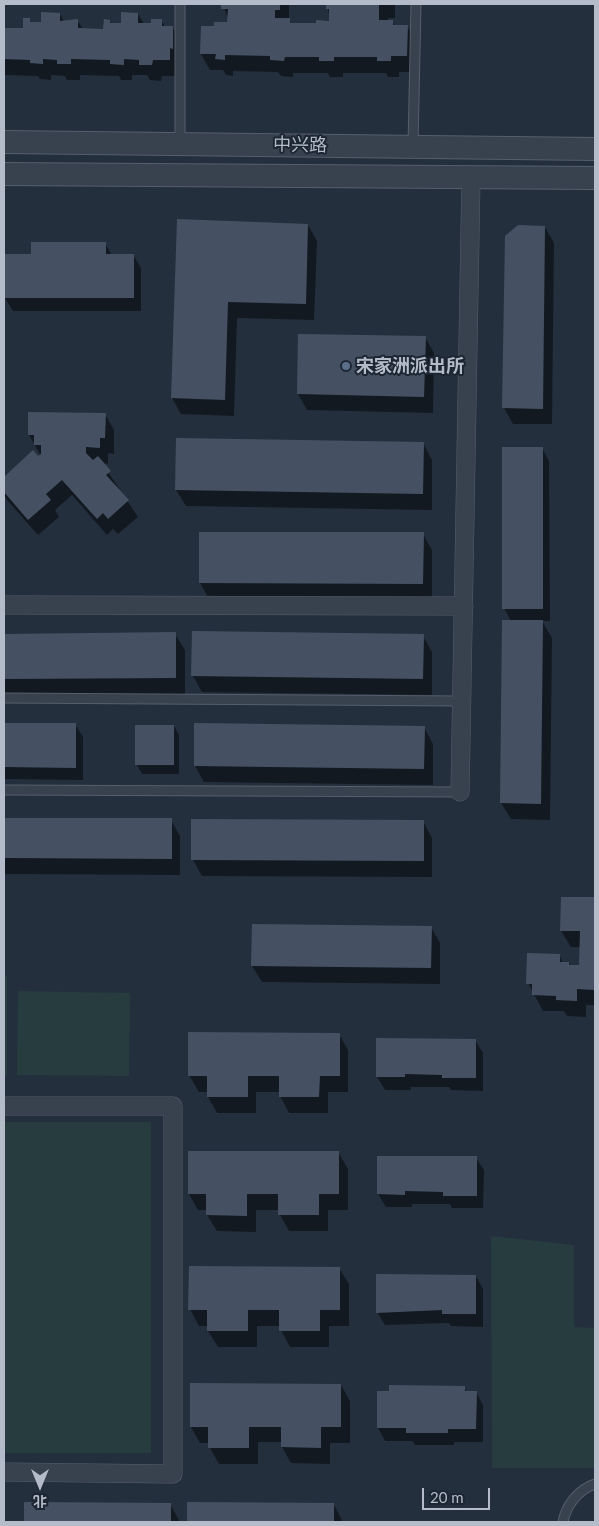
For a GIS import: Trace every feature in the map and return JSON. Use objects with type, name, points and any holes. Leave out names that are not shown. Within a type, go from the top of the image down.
[{"type":"street","name":"中兴路","points":[[4,142],[595,149]]},
{"type":"street","name":"中兴路","points":[[4,174],[595,178]]},
{"type":"street","points":[[460,792],[471,177]]},
{"type":"street","points":[[4,605],[464,606]]},
{"type":"street","points":[[4,1106],[173,1106],[173,1474],[4,1472]]},
{"type":"lane","points":[[180,4],[180,144]]},
{"type":"lane","points":[[413,147],[416,4]]},
{"type":"lane","points":[[4,698],[462,701]]},
{"type":"lane","points":[[4,790],[460,792]]},
{"type":"lane","points":[[563,1522],[572,1501],[584,1488],[595,1484]]},
{"type":"green space","points":[[4,976],[7,976],[7,1077],[4,1076]]},
{"type":"green space","points":[[18,991],[130,993],[129,1076],[17,1075]]},
{"type":"green space","points":[[4,1122],[151,1122],[151,1453],[4,1453]]},
{"type":"green space","points":[[491,1236],[574,1245],[574,1327],[595,1328],[595,1468],[492,1468]]},
{"type":"building","points":[[221,4],[280,4],[280,10],[275,10],[275,18],[290,18],[290,23],[316,23],[316,20],[329,21],[329,9],[326,9],[326,4],[379,4],[379,20],[393,20],[393,25],[408,25],[407,56],[391,56],[391,61],[377,61],[377,57],[334,57],[334,61],[319,61],[319,57],[285,57],[284,61],[270,60],[270,56],[225,55],[225,60],[215,59],[216,54],[200,54],[201,26],[214,26],[214,22],[227,22],[228,9],[221,9]]},
{"type":"building","points":[[41,12],[60,13],[60,21],[78,19],[78,28],[103,29],[104,19],[110,20],[110,23],[121,23],[121,12],[138,13],[138,23],[151,23],[151,19],[162,19],[162,26],[173,26],[173,49],[170,48],[170,60],[153,60],[152,65],[139,65],[139,60],[124,59],[124,65],[110,64],[110,60],[71,59],[71,64],[57,64],[57,60],[43,59],[43,64],[30,63],[30,60],[4,59],[4,28],[23,28],[23,18],[30,18],[30,22],[41,22]]},
{"type":"building","points":[[177,219],[308,224],[306,304],[228,302],[225,400],[171,398]]},
{"type":"building","points":[[518,225],[545,226],[543,409],[502,408],[505,236]]},
{"type":"building","points":[[31,242],[106,242],[106,254],[134,254],[134,298],[4,298],[4,254],[31,254]]},
{"type":"building","points":[[298,334],[426,336],[424,397],[297,394]]},
{"type":"building","points":[[28,412],[106,413],[105,438],[100,438],[100,448],[86,447],[86,453],[93,460],[98,456],[111,471],[106,475],[129,500],[108,519],[103,513],[97,519],[62,480],[46,494],[51,500],[28,520],[4,492],[4,477],[33,450],[38,456],[41,454],[41,445],[34,445],[34,435],[28,435]]},
{"type":"building","points":[[176,438],[424,442],[423,494],[175,490]]},
{"type":"building","points":[[502,447],[543,447],[543,609],[502,609]]},
{"type":"building","points":[[199,532],[424,532],[423,584],[199,583]]},
{"type":"building","points":[[502,620],[543,620],[541,804],[500,803]]},
{"type":"building","points":[[192,631],[424,634],[423,679],[191,676]]},
{"type":"building","points":[[176,632],[176,678],[4,679],[4,634]]},
{"type":"building","points":[[4,723],[76,723],[76,768],[4,767]]},
{"type":"building","points":[[194,723],[425,726],[424,769],[194,766]]},
{"type":"building","points":[[135,725],[174,725],[174,765],[135,765]]},
{"type":"building","points":[[4,818],[172,818],[172,859],[4,858]]},
{"type":"building","points":[[191,819],[424,820],[424,861],[191,860]]},
{"type":"building","points":[[561,897],[595,897],[595,990],[577,989],[577,1001],[556,1000],[556,996],[532,995],[532,984],[526,984],[527,953],[560,954],[560,962],[569,962],[569,965],[579,965],[580,931],[560,931]]},
{"type":"building","points":[[252,924],[432,926],[431,968],[251,966]]},
{"type":"building","points":[[188,1032],[340,1033],[340,1076],[320,1076],[319,1097],[279,1097],[279,1076],[248,1076],[248,1097],[207,1097],[207,1076],[188,1076]]},
{"type":"building","points":[[376,1038],[476,1039],[476,1078],[442,1078],[442,1075],[405,1074],[405,1077],[376,1077]]},
{"type":"building","points":[[188,1151],[339,1151],[339,1194],[319,1194],[319,1215],[278,1215],[278,1194],[247,1194],[247,1216],[206,1215],[206,1194],[188,1194]]},
{"type":"building","points":[[377,1156],[477,1156],[477,1196],[443,1196],[443,1192],[405,1191],[405,1195],[377,1194]]},
{"type":"building","points":[[189,1266],[340,1267],[340,1310],[320,1310],[320,1331],[279,1331],[279,1310],[248,1310],[248,1331],[207,1331],[207,1310],[188,1310]]},
{"type":"building","points":[[376,1274],[476,1275],[476,1314],[442,1314],[442,1310],[376,1313]]},
{"type":"building","points":[[190,1383],[341,1384],[341,1427],[321,1427],[321,1448],[281,1447],[281,1427],[249,1427],[249,1448],[208,1448],[208,1427],[190,1427]]},
{"type":"building","points":[[389,1385],[465,1386],[465,1391],[477,1391],[476,1429],[448,1429],[448,1433],[406,1433],[406,1428],[377,1428],[377,1391],[389,1391]]},
{"type":"building","points":[[24,1502],[171,1503],[171,1522],[24,1522]]},
{"type":"building","points":[[187,1502],[334,1503],[334,1522],[187,1522]]},
{"type":"place","name":"宋家洲派出所","points":[[346,366]]}]
